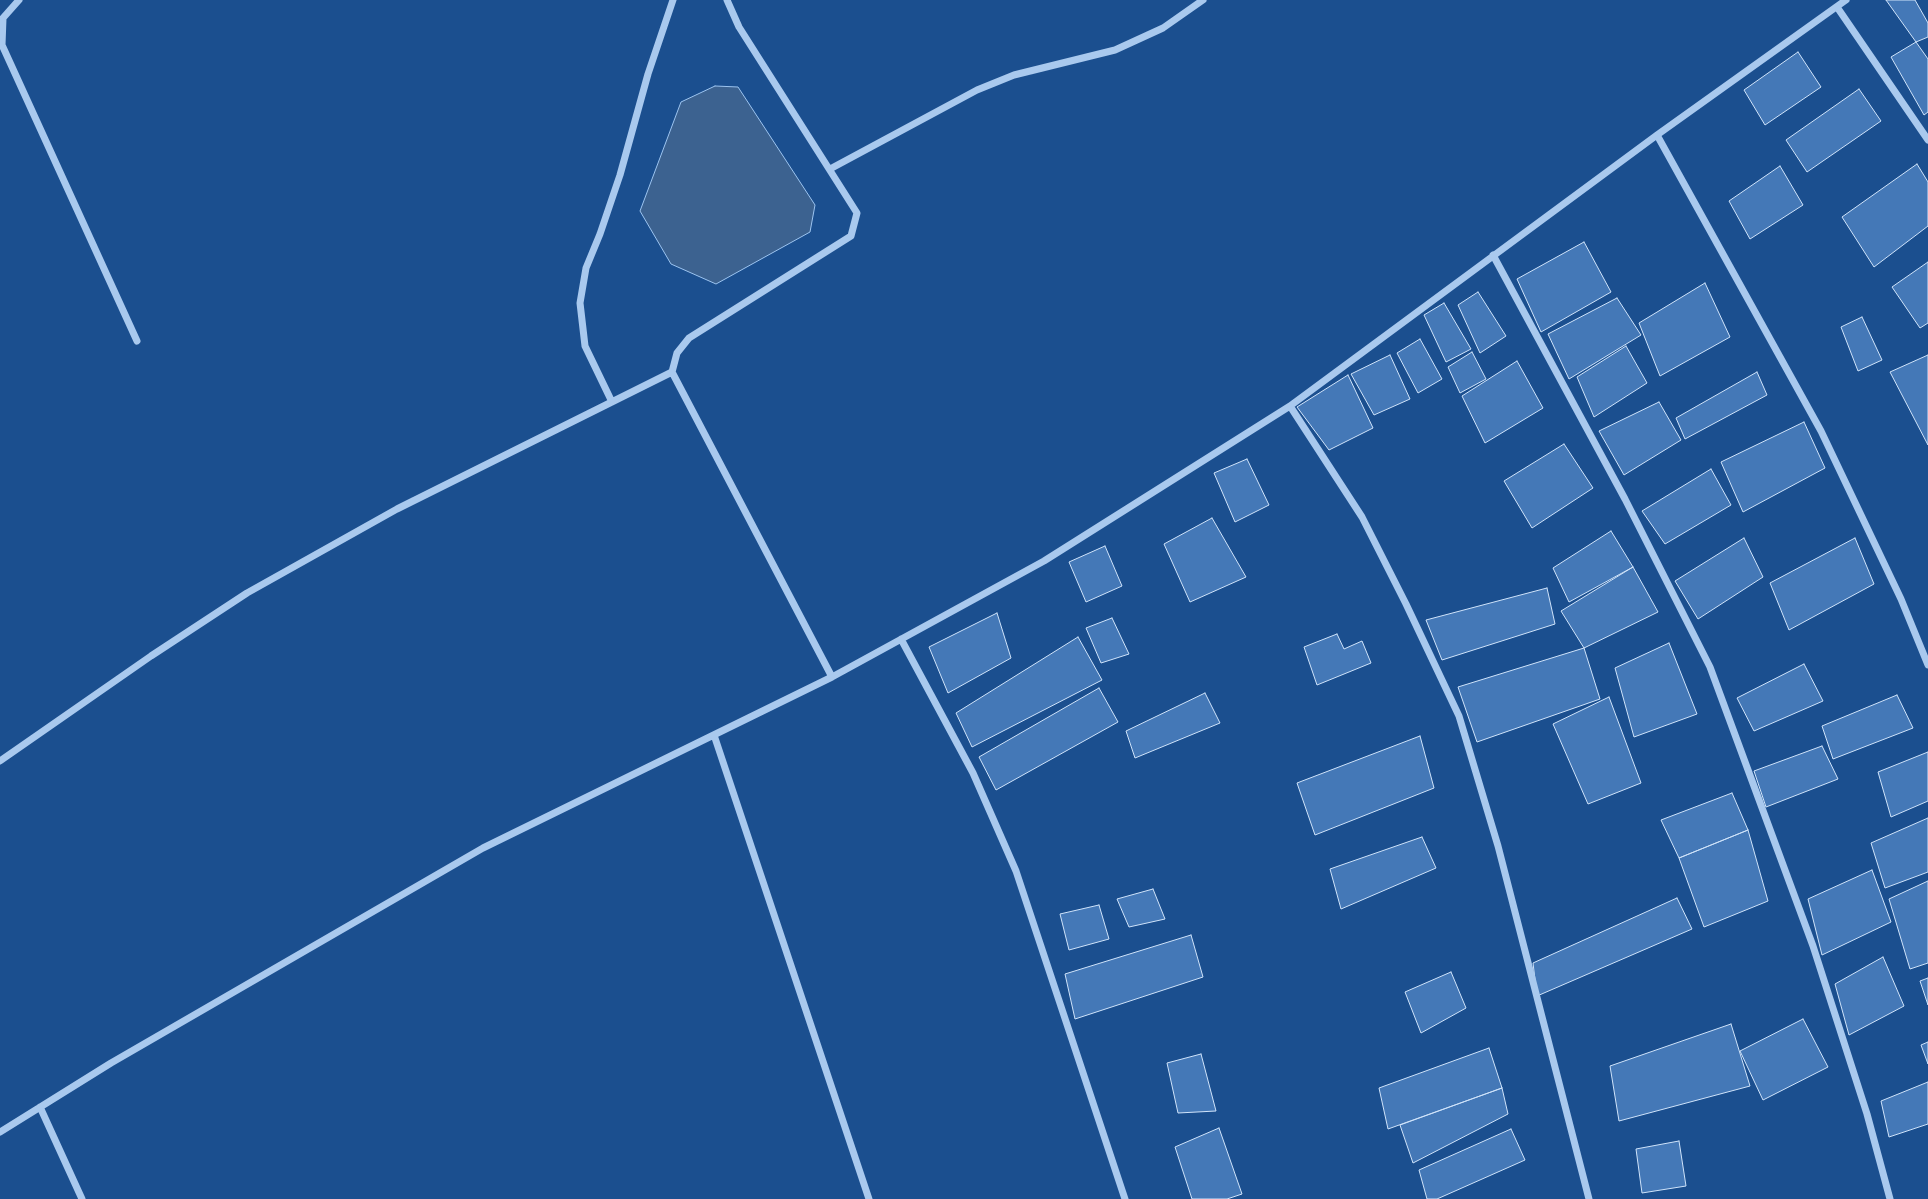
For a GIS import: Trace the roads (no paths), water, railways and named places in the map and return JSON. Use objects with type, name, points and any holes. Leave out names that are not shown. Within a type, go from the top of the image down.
[{"type":"street","points":[[19,0],[3,18],[2,45],[137,341]]},
{"type":"street","points":[[612,402],[585,346],[580,303],[586,268],[603,227],[620,175],[648,74],[673,0]]},
{"type":"street","points":[[727,0],[739,27],[858,213],[851,236],[689,338],[677,353],[672,372],[832,677]]},
{"type":"street","points":[[830,169],[977,90],[1014,75],[1115,50],[1163,28],[1203,0]]},
{"type":"street","points":[[0,1132],[111,1063],[483,848],[832,677],[1044,560],[1290,406],[1657,135],[1846,0]]},
{"type":"street","points":[[1837,7],[1928,140]]},
{"type":"street","points":[[1657,135],[1821,431],[1901,599],[1928,665]]},
{"type":"street","points":[[1493,256],[1621,492],[1710,667],[1813,946],[1866,1114],[1890,1199]]},
{"type":"street","points":[[0,761],[150,656],[247,593],[397,509],[672,372]]},
{"type":"street","points":[[1290,406],[1362,517],[1406,604],[1459,716],[1498,846],[1589,1199]]},
{"type":"street","points":[[901,639],[973,773],[1016,871],[1125,1199]]},
{"type":"street","points":[[714,735],[869,1199]]},
{"type":"street","points":[[40,1107],[82,1199]]},
{"type":"water","points":[[715,86],[738,87],[815,205],[810,232],[716,284],[671,264],[640,211],[681,102]]}]
